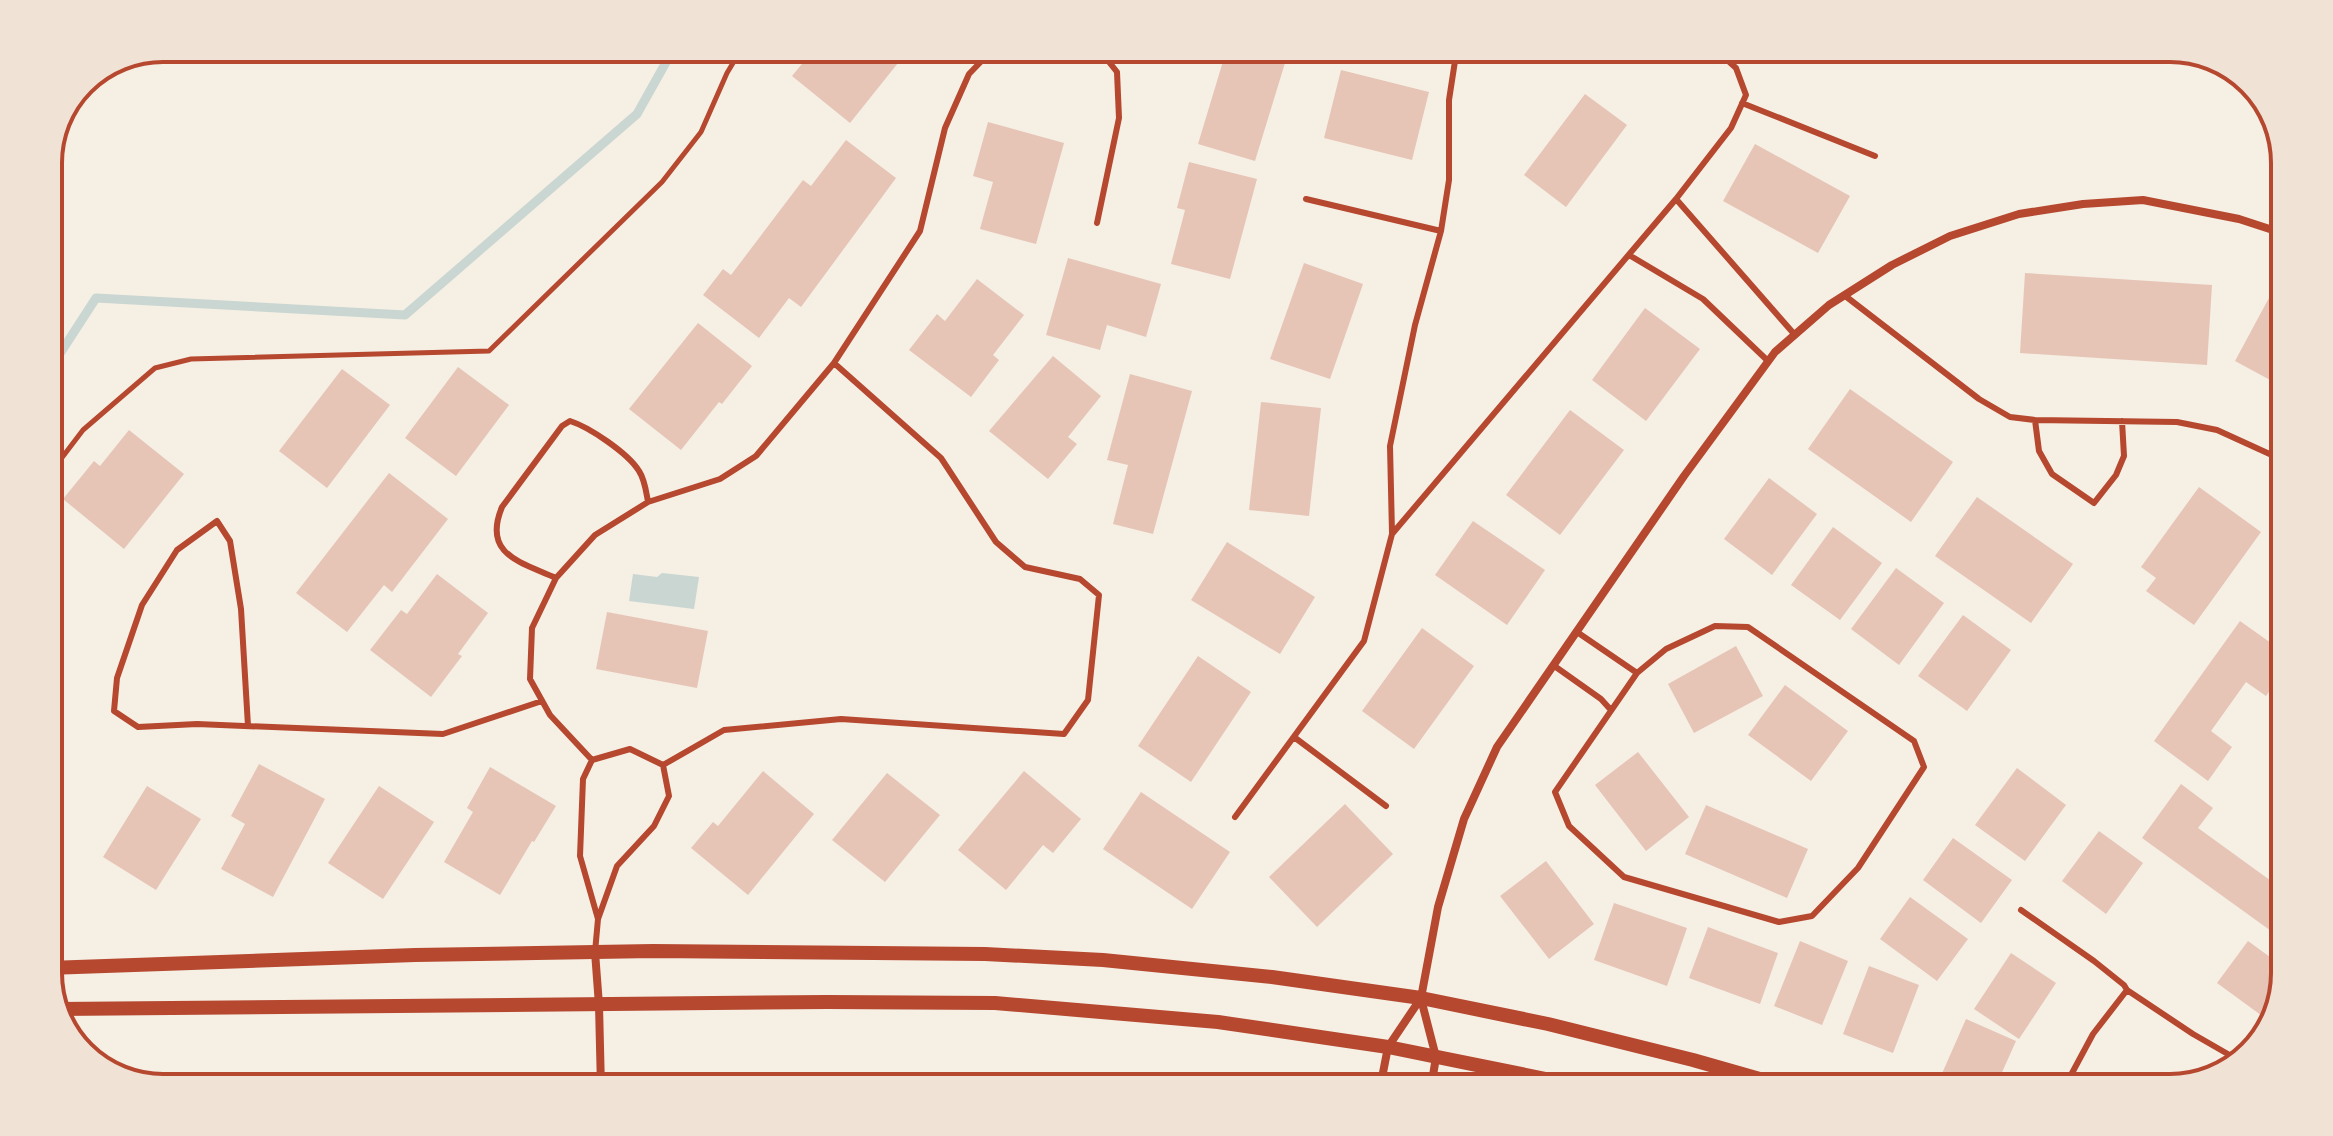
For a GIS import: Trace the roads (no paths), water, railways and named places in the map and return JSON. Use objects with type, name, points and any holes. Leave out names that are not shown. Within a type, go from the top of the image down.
[{"type":"street","points":[[1383,1074],[1388,1047],[1421,998],[1438,907],[1464,819],[1497,747],[1684,476],[1775,352],[1829,305],[1892,265],[1950,236],[2019,214],[2083,204],[2143,200],[2239,219],[2271,229]]},
{"type":"street","points":[[595,952],[601,1074]]},
{"type":"street","points":[[62,968],[595,952],[985,954],[1103,960],[1272,977],[1421,998],[1592,1035],[1742,1074]]},
{"type":"street","points":[[1421,998],[1436,1057],[1433,1074]]},
{"type":"street","points":[[69,1009],[995,1003],[1218,1022],[1388,1047],[1520,1074]]},
{"type":"lane","points":[[592,760],[550,715],[530,679],[532,628],[556,578],[595,535],[648,502],[720,479],[756,456],[834,363],[920,231],[945,128],[969,74],[980,62]]},
{"type":"lane","points":[[1097,223],[1119,118],[1117,72],[1109,62]]},
{"type":"lane","points":[[1235,817],[1364,641],[1392,534],[1390,446],[1415,325],[1441,231],[1449,180],[1449,100],[1455,62]]},
{"type":"lane","points":[[1392,534],[1676,199],[1731,128],[1746,95],[1736,68],[1729,62]]},
{"type":"lane","points":[[1742,103],[1875,156]]},
{"type":"lane","points":[[1306,199],[1441,231]]},
{"type":"lane","points":[[1676,199],[1795,335]]},
{"type":"lane","points":[[1629,255],[1703,299],[1768,361]]},
{"type":"lane","points":[[1844,295],[1996,410],[2010,417],[2177,422],[2217,430],[2271,455]]},
{"type":"lane","points":[[663,765],[724,730],[841,719],[1064,734],[1088,700],[1099,595],[1080,579],[1025,567],[996,542],[941,458],[834,363]]},
{"type":"lane","points":[[2035,420],[2039,451],[2052,474],[2094,503],[2116,475],[2124,456],[2122,421]]},
{"type":"lane","points":[[556,578],[516,560],[501,549],[495,533],[502,507],[562,426],[570,421],[583,425],[626,457],[637,467],[644,480],[648,502]]},
{"type":"lane","points":[[248,726],[241,609],[230,541],[217,521],[177,550],[142,605],[117,678],[114,711],[138,727],[197,724],[443,734],[542,701]]},
{"type":"lane","points":[[1715,626],[1748,627],[1914,741],[1924,767],[1858,868],[1812,916],[1779,922],[1624,877],[1569,826],[1555,792],[1610,709],[1637,673],[1666,649],[1715,626]]},
{"type":"lane","points":[[1577,632],[1637,673]]},
{"type":"lane","points":[[1553,665],[1601,699],[1610,709]]},
{"type":"lane","points":[[1294,737],[1386,806]]},
{"type":"lane","points":[[598,919],[580,856],[583,779],[592,760],[630,749],[663,765]]},
{"type":"lane","points":[[595,952],[598,919],[617,866],[654,826],[669,796],[663,765]]},
{"type":"lane","points":[[2021,910],[2094,961],[2127,990],[2229,1055]]},
{"type":"lane","points":[[2072,1074],[2093,1034],[2127,990]]},
{"type":"waterway","points":[[62,350],[96,298],[405,315],[637,114],[666,62]]}]
